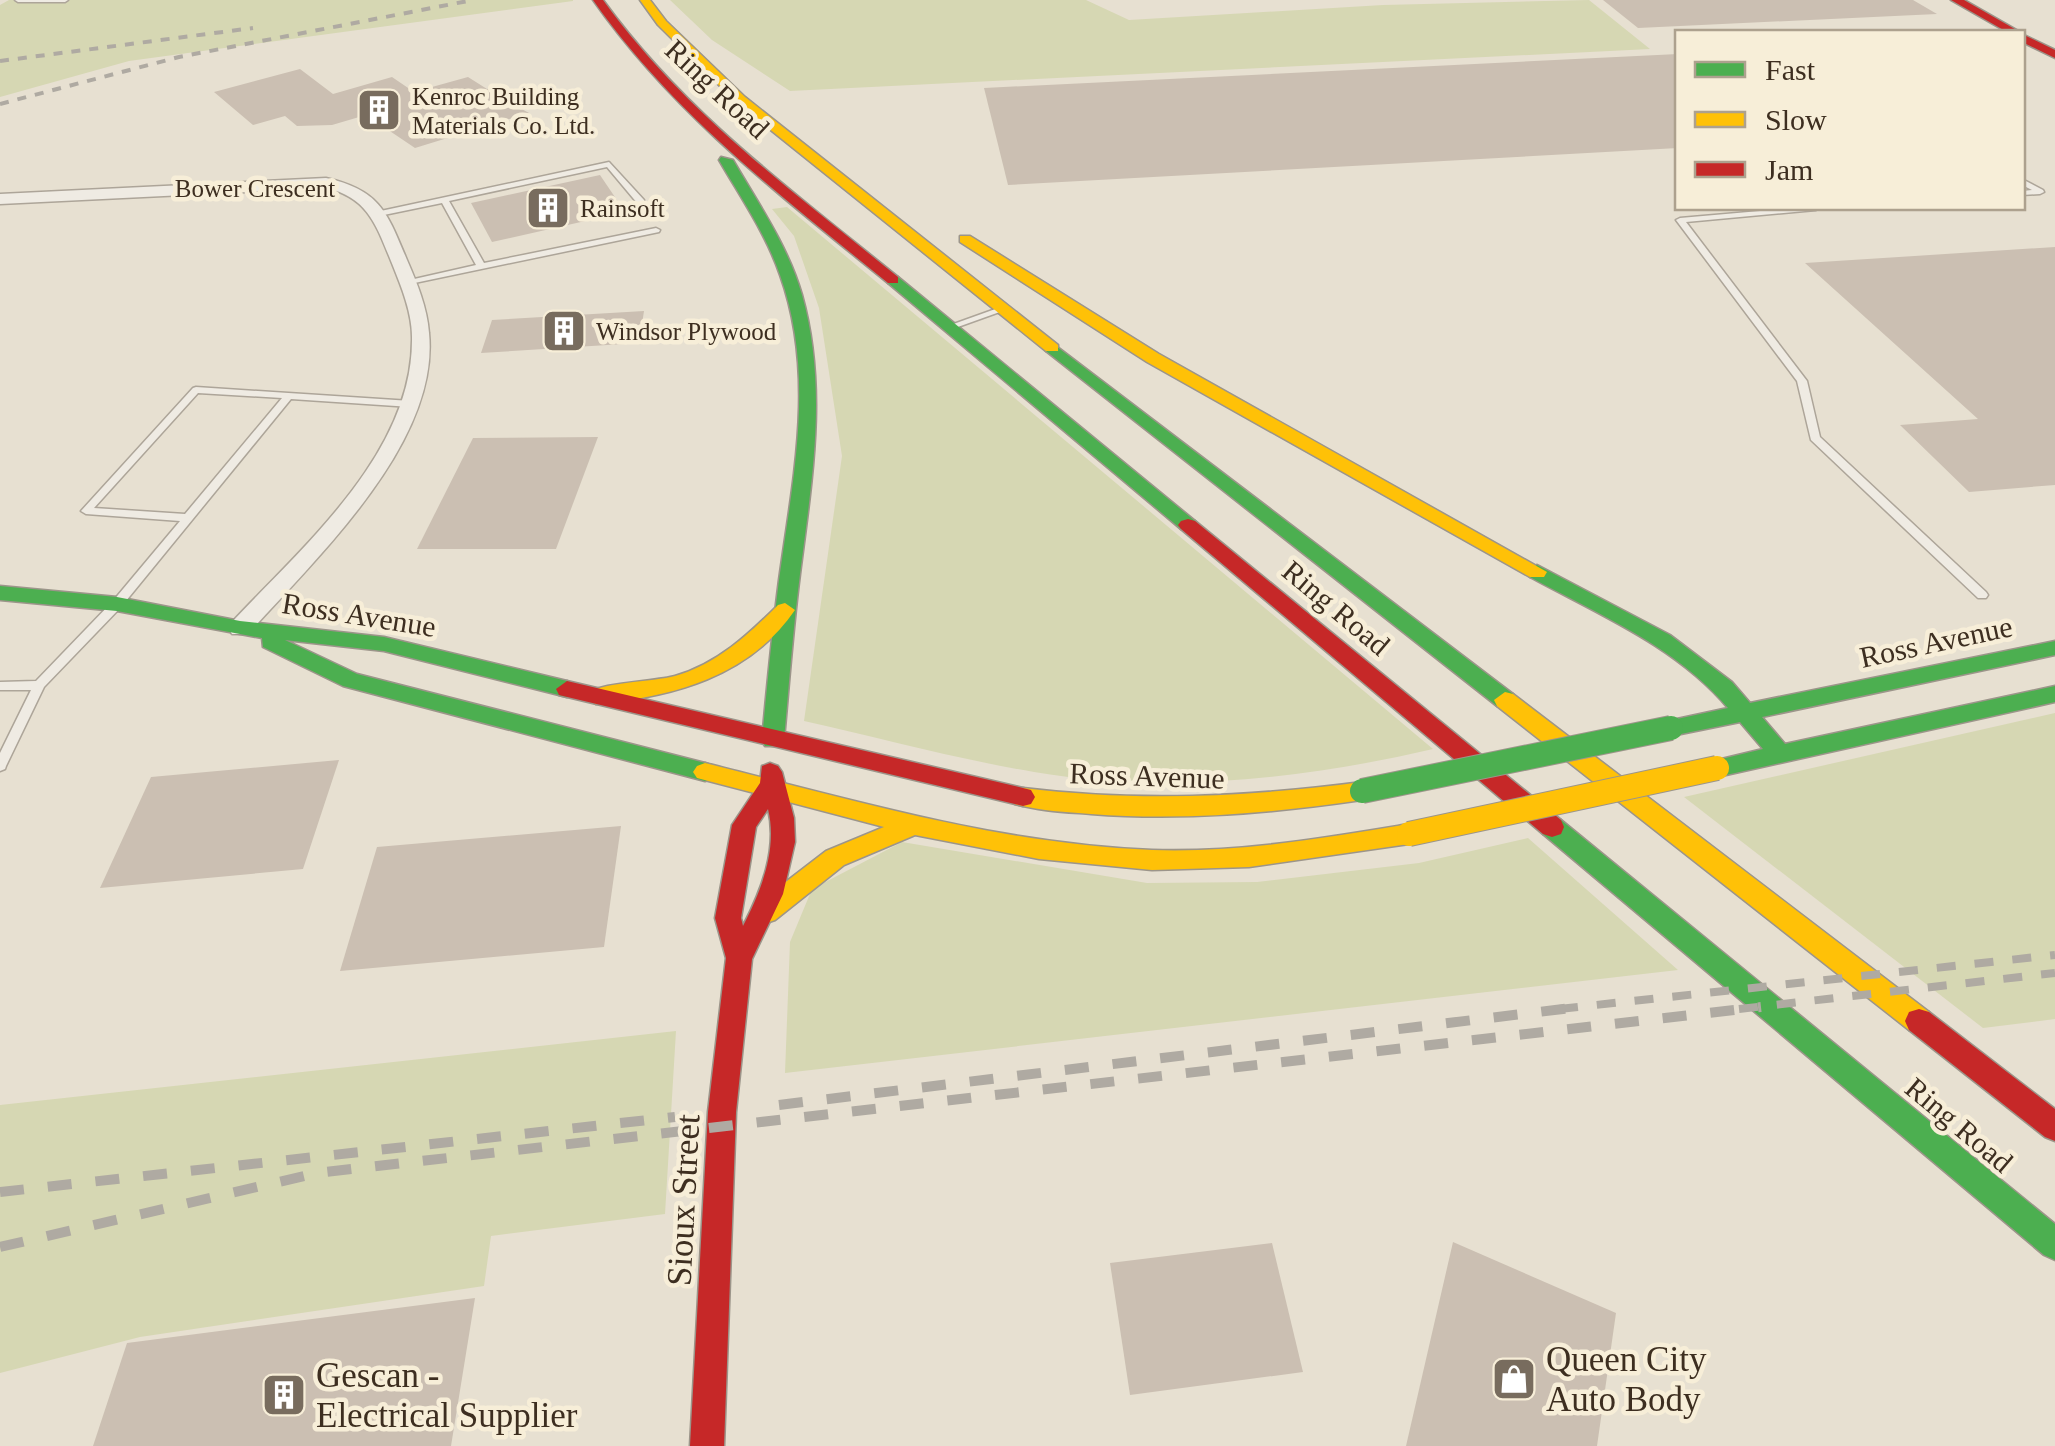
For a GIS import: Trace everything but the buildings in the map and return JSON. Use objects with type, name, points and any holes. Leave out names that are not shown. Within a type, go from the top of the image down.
[{"type":"main road","name":"Ring Road","points":[[598,0],[624,39],[703,123],[2055,1244]]},
{"type":"main road","name":"Ring Road","points":[[645,0],[741,100],[1008,308],[1098,384],[2055,1127]]},
{"type":"main road","points":[[1956,0],[2010,30]]},
{"type":"main road","points":[[2025,39],[2055,55]]},
{"type":"main road","points":[[686,46],[906,200]]},
{"type":"main road","name":"Sioux Street","points":[[703,123],[780,254],[795,297],[806,360],[811,448],[784,610],[772,740],[770,788],[783,826],[766,912],[739,958]]},
{"type":"main road","points":[[938,221],[1169,367],[1662,640],[1724,688],[1781,754],[2055,694]]},
{"type":"main road","name":"Ross Avenue","points":[[0,593],[117,604],[240,628],[384,644],[993,792],[1068,805],[1145,811],[1244,808],[1362,791],[2055,648]]},
{"type":"main road","points":[[596,696],[655,692],[718,672],[748,653],[784,610]]},
{"type":"main road","name":"Ross Avenue","points":[[240,628],[351,680],[770,788],[918,823],[1082,853],[1181,860],[1285,855],[1409,834],[1781,754]]},
{"type":"main road","name":"Sioux Street","points":[[708,1446],[722,1112],[739,958],[728,918],[744,825],[770,788]]},
{"type":"main road","points":[[766,912],[800,878],[833,854],[918,823]]},
{"type":"street","name":"Bower Crescent","points":[[0,199],[326,183],[360,193],[379,214],[406,282],[421,334],[420,365],[411,404],[389,446],[339,516],[240,628]]},
{"type":"lane","points":[[18,0],[65,0]]},
{"type":"lane","points":[[379,214],[609,164],[640,202]]},
{"type":"lane","points":[[2025,183],[2040,192],[2025,193]]},
{"type":"lane","points":[[444,200],[481,266]]},
{"type":"lane","points":[[1793,210],[1680,220],[1802,380],[1815,438],[1982,595]]},
{"type":"lane","points":[[406,282],[656,230]]},
{"type":"lane","points":[[950,326],[1008,308]]},
{"type":"lane","points":[[189,518],[86,511],[196,390],[411,404]]},
{"type":"lane","points":[[0,766],[38,685],[117,604],[288,396]]},
{"type":"lane","points":[[0,686],[38,685]]},
{"type":"green space","points":[[9,0],[573,1],[129,61],[0,97],[0,5]]},
{"type":"green space","points":[[670,0],[1086,0],[1129,20],[1383,5],[1589,0],[1650,49],[790,91],[712,40]]},
{"type":"green space","points":[[787,207],[1433,749],[1285,775],[1134,782],[1005,767],[804,721],[842,456],[819,308],[794,236],[772,209]]},
{"type":"green space","points":[[2055,713],[2055,1019],[1983,1028],[1684,797]]},
{"type":"green space","points":[[1528,838],[1678,970],[785,1073],[790,942],[812,889],[902,842],[1147,883],[1257,882],[1419,863]]},
{"type":"green space","points":[[676,1031],[665,1214],[491,1236],[484,1286],[140,1337],[0,1373],[0,1105]]},
{"type":"railway","points":[[0,104],[179,57],[473,0]]},
{"type":"railway","points":[[0,61],[253,28]]},
{"type":"railway","points":[[1559,1009],[2055,955]]},
{"type":"railway","points":[[1739,1009],[2055,973]]},
{"type":"railway","points":[[779,1105],[1579,1007]]},
{"type":"railway","points":[[0,1247],[317,1173],[1761,1007]]},
{"type":"railway","points":[[0,1192],[675,1117]]},
{"type":"traffic: fast","points":[[726,160],[788,277],[808,377],[806,454],[773,740]]},
{"type":"traffic: fast","points":[[893,280],[1188,525]]},
{"type":"traffic: fast","points":[[1052,348],[1505,700]]},
{"type":"traffic: fast","points":[[1537,572],[1663,640],[1724,688],[1781,755]]},
{"type":"traffic: fast","points":[[0,593],[117,604],[240,628],[384,644],[567,689]]},
{"type":"traffic: fast","points":[[270,642],[351,680],[705,772]]},
{"type":"traffic: fast","points":[[1671,728],[2055,648]]},
{"type":"traffic: fast","points":[[1717,768],[2055,694]]},
{"type":"traffic: fast","points":[[1362,791],[1671,728]]},
{"type":"traffic: fast","points":[[1552,827],[2055,1244]]},
{"type":"traffic: slow","points":[[645,0],[662,23],[741,100],[1052,348]]},
{"type":"traffic: slow","points":[[965,239],[1153,358],[1537,572]]},
{"type":"traffic: slow","points":[[596,696],[654,689],[701,675],[742,650],[785,610]]},
{"type":"traffic: slow","points":[[1505,700],[1919,1021]]},
{"type":"traffic: slow","points":[[1409,834],[1717,768]]},
{"type":"traffic: slow","points":[[705,772],[926,828],[1095,856],[1216,859],[1409,834]]},
{"type":"traffic: slow","points":[[1023,797],[1108,806],[1192,807],[1362,791]]},
{"type":"traffic: slow","points":[[766,912],[835,858],[916,824]]},
{"type":"traffic: jam","points":[[598,0],[627,41],[696,116],[893,280]]},
{"type":"traffic: jam","points":[[1956,0],[2010,30]]},
{"type":"traffic: jam","points":[[2025,39],[2055,55]]},
{"type":"traffic: jam","points":[[1188,525],[1552,827]]},
{"type":"traffic: jam","points":[[567,689],[1023,797]]},
{"type":"traffic: jam","points":[[739,958],[763,911],[781,859],[783,825],[770,772]]},
{"type":"traffic: jam","points":[[707,1446],[722,1112],[739,958],[728,918],[744,825],[769,788]]},
{"type":"traffic: jam","points":[[1919,1021],[2055,1127]]},
{"type":"place","name":"Kenroc Building Materials Co. Ltd.","points":[[379,110]]},
{"type":"place","name":"Rainsoft","points":[[548,208]]},
{"type":"place","name":"Windsor Plywood","points":[[564,331]]},
{"type":"place","name":"Queen City Auto Body","points":[[1514,1379]]},
{"type":"place","name":"Gescan - Electrical Supplier","points":[[284,1395]]}]
